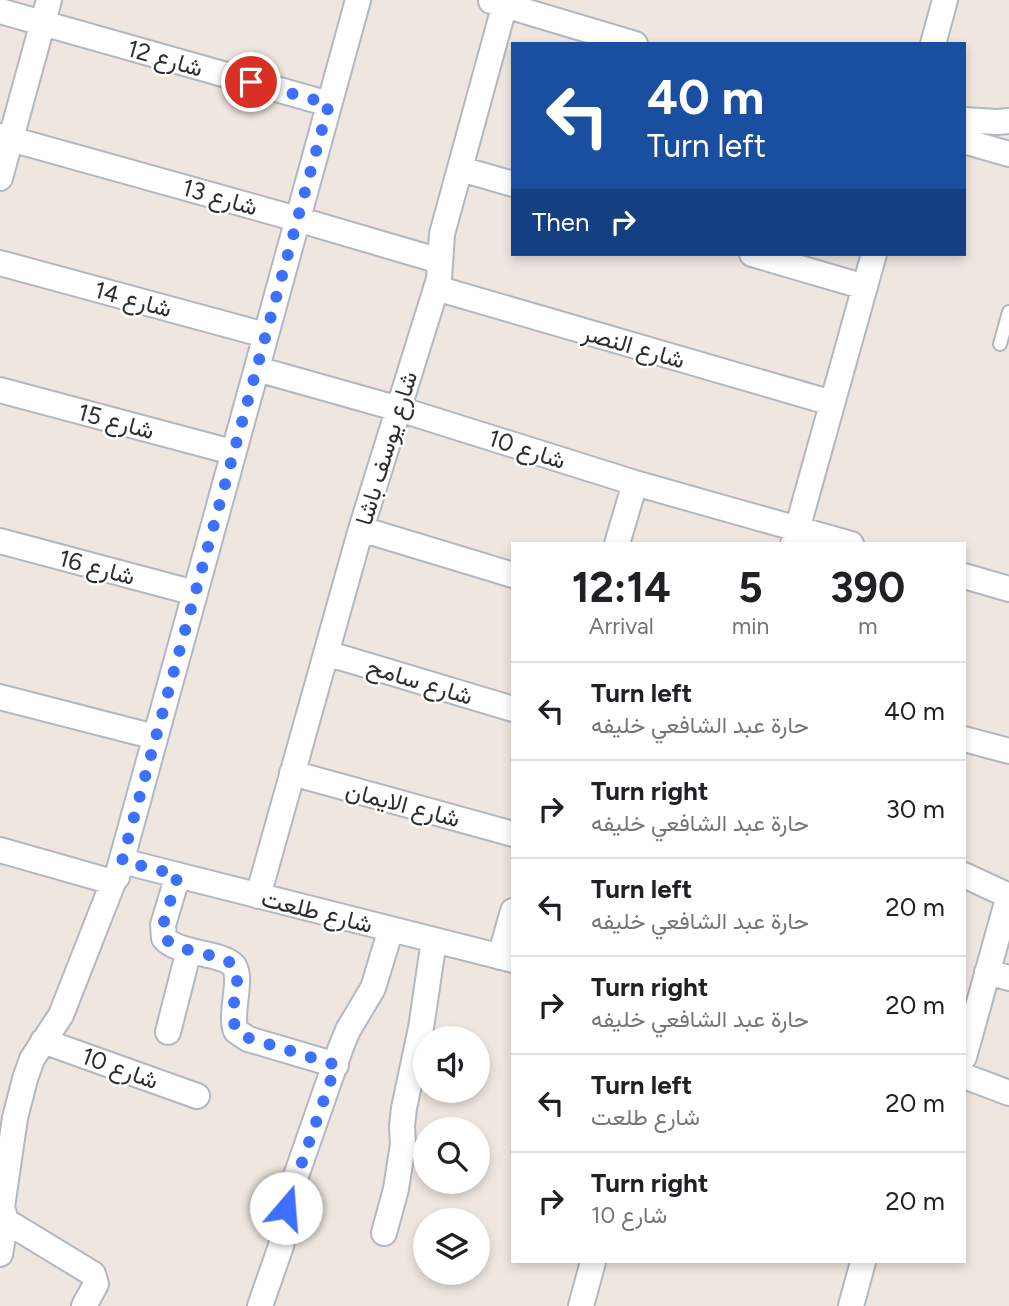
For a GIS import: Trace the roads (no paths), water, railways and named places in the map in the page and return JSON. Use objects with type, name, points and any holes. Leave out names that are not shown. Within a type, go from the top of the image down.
[{"type":"street","points":[[0,1254],[15,1118],[32,1059],[61,1015],[118,870],[358,0]]},
{"type":"street","points":[[934,42],[945,0]]},
{"type":"street","points":[[499,2],[629,42]]},
{"type":"street","name":"شارع يوسف باشا","points":[[258,896],[361,529],[436,288],[442,234],[461,169],[499,2]]},
{"type":"street","name":"شارع 12","points":[[0,11],[46,12],[329,104]]},
{"type":"street","points":[[0,178],[5,137],[46,12]]},
{"type":"street","points":[[966,120],[1009,121]]},
{"type":"street","name":"شارع 13","points":[[5,137],[440,261]]},
{"type":"street","points":[[966,142],[1009,154]]},
{"type":"street","points":[[461,169],[511,183]]},
{"type":"street","points":[[759,256],[865,287]]},
{"type":"street","points":[[795,537],[873,256]]},
{"type":"street","name":"شارع 14","points":[[0,263],[265,335]]},
{"type":"street","name":"شارع النصر","points":[[436,288],[832,403]]},
{"type":"street","name":"شارع 10","points":[[257,369],[399,409],[635,483],[795,537],[835,542]]},
{"type":"street","name":"شارع 15","points":[[0,390],[232,452]]},
{"type":"street","points":[[618,542],[635,483]]},
{"type":"street","points":[[361,529],[511,574]]},
{"type":"street","name":"شارع 16","points":[[0,541],[195,593]]},
{"type":"street","points":[[966,577],[1009,589]]},
{"type":"street","name":"شارع سامح","points":[[326,653],[511,708]]},
{"type":"street","points":[[0,696],[155,737]]},
{"type":"street","points":[[966,740],[1009,751]]},
{"type":"street","name":"شارع الايمان","points":[[292,773],[511,833]]},
{"type":"street","name":"شارع طلعت","points":[[0,850],[105,880],[118,870],[178,875],[506,958]]},
{"type":"street","points":[[178,875],[162,931],[168,943],[227,961],[234,967],[236,976],[233,1024],[242,1036],[336,1065]]},
{"type":"street","points":[[966,876],[1009,896],[998,975],[966,1052]]},
{"type":"street","points":[[506,958],[511,924]]},
{"type":"street","points":[[260,1306],[281,1246],[289,1196],[348,1030],[373,988],[391,929]]},
{"type":"street","points":[[384,1233],[396,1189],[403,1144],[404,1108],[421,1028],[434,940]]},
{"type":"street","points":[[168,1032],[189,950]]},
{"type":"street","name":"شارع 10","points":[[43,1041],[197,1096]]},
{"type":"street","points":[[966,1077],[1009,1093]]},
{"type":"street","points":[[3,1211],[93,1274],[96,1284],[84,1306]]},
{"type":"street","points":[[581,1306],[593,1263]]},
{"type":"street","points":[[851,1306],[863,1263]]},
{"type":"lane","points":[[1000,344],[1009,312]]}]
